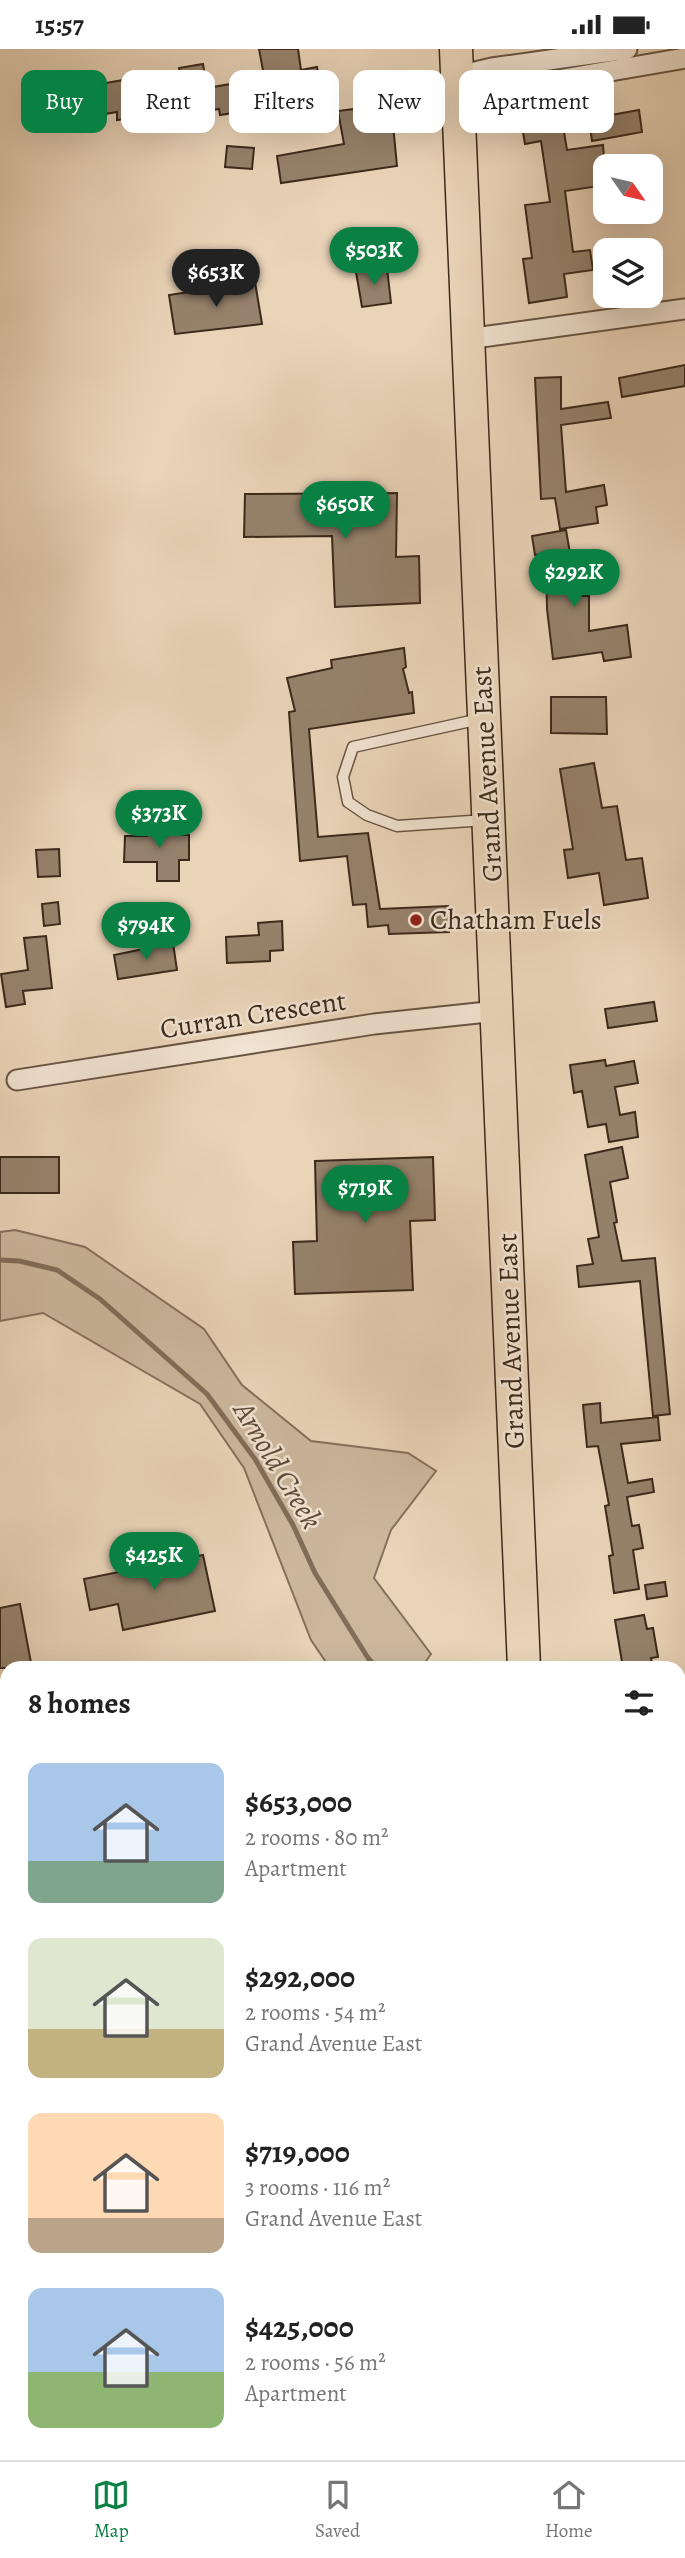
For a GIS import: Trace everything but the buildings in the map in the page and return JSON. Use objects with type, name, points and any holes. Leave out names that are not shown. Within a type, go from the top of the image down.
[{"type":"main road","name":"Grand Avenue East","points":[[458,74],[524,1661]]},
{"type":"street","points":[[458,74],[628,49]]},
{"type":"street","points":[[458,74],[685,58]]},
{"type":"street","points":[[467,338],[685,309]]},
{"type":"street","name":"Curran Crescent","points":[[17,1080],[374,1024],[497,1010]]},
{"type":"lane","points":[[484,719],[354,747],[343,777],[348,802],[367,815],[397,826],[489,820]]},
{"type":"shaded area","points":[[15,1230],[85,1247],[204,1329],[242,1385],[311,1441],[408,1453],[436,1471],[391,1530],[374,1578],[431,1654],[426,1661],[325,1661],[311,1640],[244,1468],[200,1404],[43,1313],[0,1321],[0,1232]]},
{"type":"waterway","name":"Arnold Creek","points":[[0,1260],[19,1261],[57,1270],[100,1299],[207,1394],[255,1459],[293,1525],[315,1573],[371,1661]]},
{"type":"place","name":"Chatham Fuels","points":[[416,920]]}]
